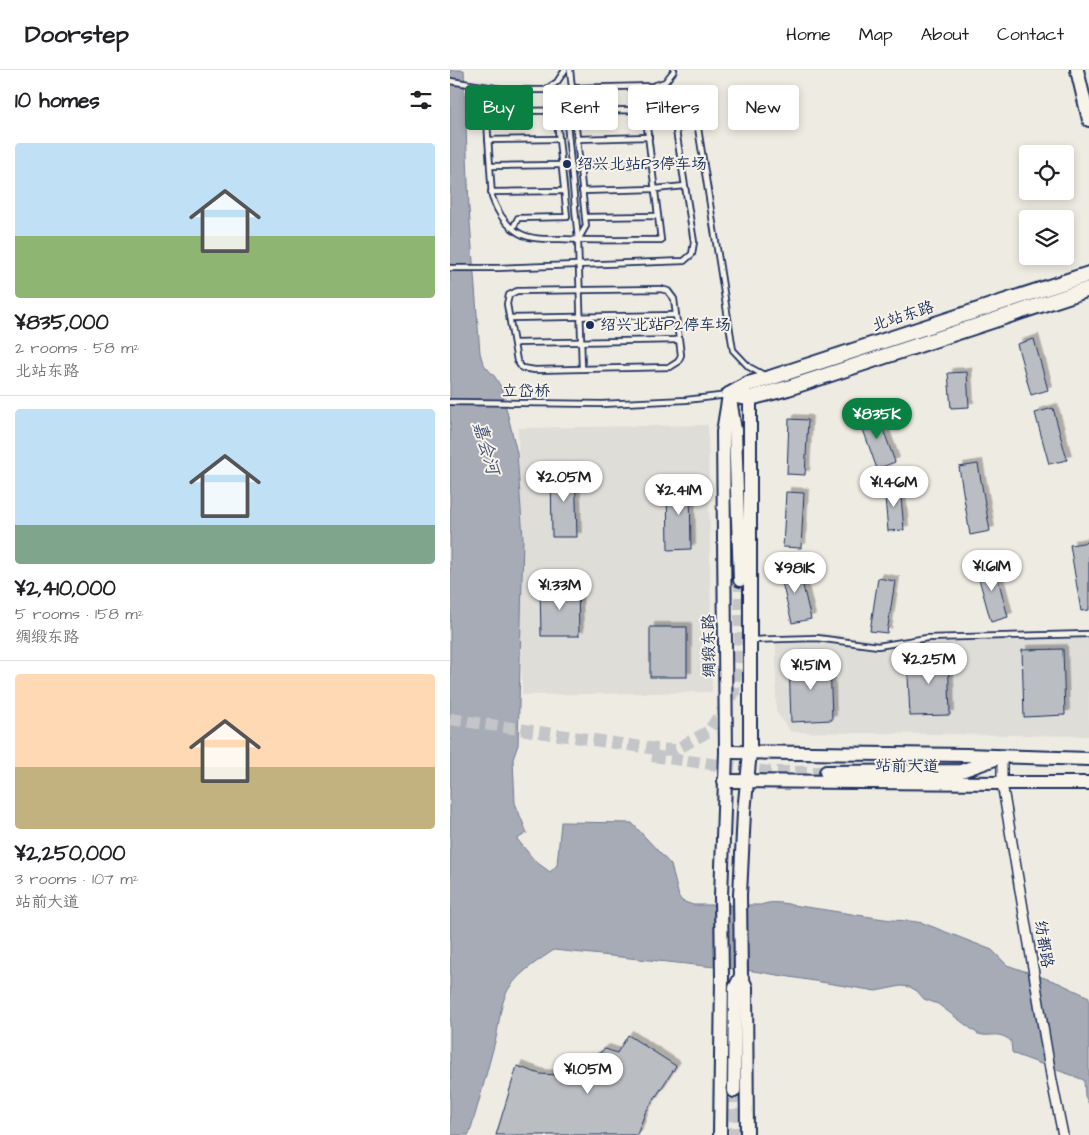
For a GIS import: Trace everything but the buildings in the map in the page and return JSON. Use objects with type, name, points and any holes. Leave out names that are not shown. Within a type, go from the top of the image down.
[{"type":"main road","points":[[1077,70],[1089,120]]},
{"type":"main road","name":"北站东路","points":[[729,395],[748,384],[1089,274]]},
{"type":"main road","name":"北站东路","points":[[729,395],[750,398],[798,385],[1089,289]]},
{"type":"main road","points":[[729,395],[735,430],[740,580]]},
{"type":"main road","name":"绸缎东路","points":[[720,1135],[721,896],[726,752],[722,432],[729,395]]},
{"type":"main road","points":[[747,1135],[746,987],[741,976],[740,895],[744,812],[750,752],[750,398]]},
{"type":"main road","name":"站前大道","points":[[726,752],[1089,758]]},
{"type":"main road","points":[[826,772],[961,771],[1002,756]]},
{"type":"main road","name":"站前大道","points":[[724,780],[1089,783]]},
{"type":"main road","points":[[734,1091],[735,988],[741,976]]},
{"type":"street","name":"纺都路","points":[[1002,756],[1002,783],[1052,1081],[1063,1135]]},
{"type":"lane","points":[[450,80],[508,90],[545,90],[557,82],[565,70]]},
{"type":"lane","points":[[570,70],[572,85]]},
{"type":"lane","points":[[618,87],[653,86],[665,82],[674,70]]},
{"type":"lane","points":[[450,268],[684,261],[692,254],[694,242],[674,109],[681,102],[690,104],[696,115],[733,350],[750,367],[770,378]]},
{"type":"lane","points":[[543,111],[495,111],[487,121],[491,192],[495,205],[505,223],[520,234],[537,238],[661,240],[646,119],[639,110],[618,110]]},
{"type":"lane","points":[[513,228],[518,218],[567,217],[558,130]]},
{"type":"lane","points":[[568,130],[580,265],[582,369]]},
{"type":"lane","points":[[576,130],[586,226],[578,240]]},
{"type":"lane","points":[[577,139],[649,137]]},
{"type":"lane","points":[[488,140],[559,139]]},
{"type":"lane","points":[[580,165],[652,164]]},
{"type":"lane","points":[[490,166],[562,166]]},
{"type":"lane","points":[[582,191],[655,189],[685,186]]},
{"type":"lane","points":[[491,192],[564,191]]},
{"type":"lane","points":[[585,217],[658,216]]},
{"type":"lane","points":[[661,289],[668,290],[674,299],[676,315],[682,355],[678,362],[670,367],[535,370],[522,368],[517,361],[507,304],[509,295],[517,291],[661,289]]},
{"type":"lane","points":[[510,318],[676,315]]},
{"type":"lane","points":[[514,343],[679,340]]},
{"type":"lane","name":"北站东路","points":[[602,404],[686,400],[729,395]]},
{"type":"lane","name":"立岱桥","points":[[450,402],[602,404]]},
{"type":"lane","points":[[750,640],[817,638],[878,646],[927,638],[1089,634]]},
{"type":"shaded area","points":[[708,425],[712,692],[522,695],[518,428]]},
{"type":"shaded area","points":[[1089,630],[1089,736],[791,732],[776,712],[776,635],[822,633],[882,641],[924,634]]},
{"type":"water","name":"嘉会河","points":[[450,70],[464,70],[469,209],[480,353],[485,366],[501,387],[517,453],[523,538],[518,745],[513,759],[515,803],[527,833],[517,839],[535,861],[550,872],[557,865],[561,822],[632,823],[671,865],[679,897],[682,901],[693,905],[761,905],[780,903],[884,919],[918,922],[992,950],[1007,965],[1059,983],[1089,997],[1089,1104],[1085,1096],[1084,1080],[1014,1054],[1011,1041],[998,1035],[978,1034],[938,1004],[924,999],[917,991],[910,987],[901,986],[876,991],[753,971],[554,950],[526,970],[508,990],[501,1010],[496,1038],[469,1135],[450,1135]]},
{"type":"tunnel","points":[[450,719],[656,749],[675,750],[709,731],[734,693],[740,639],[740,580]]},
{"type":"tunnel","points":[[652,756],[770,772],[826,772]]},
{"type":"tunnel","points":[[734,1091],[735,1135]]},
{"type":"place","name":"绍兴北站P3停车场","points":[[567,164]]},
{"type":"place","name":"绍兴北站P2停车场","points":[[590,325]]}]
